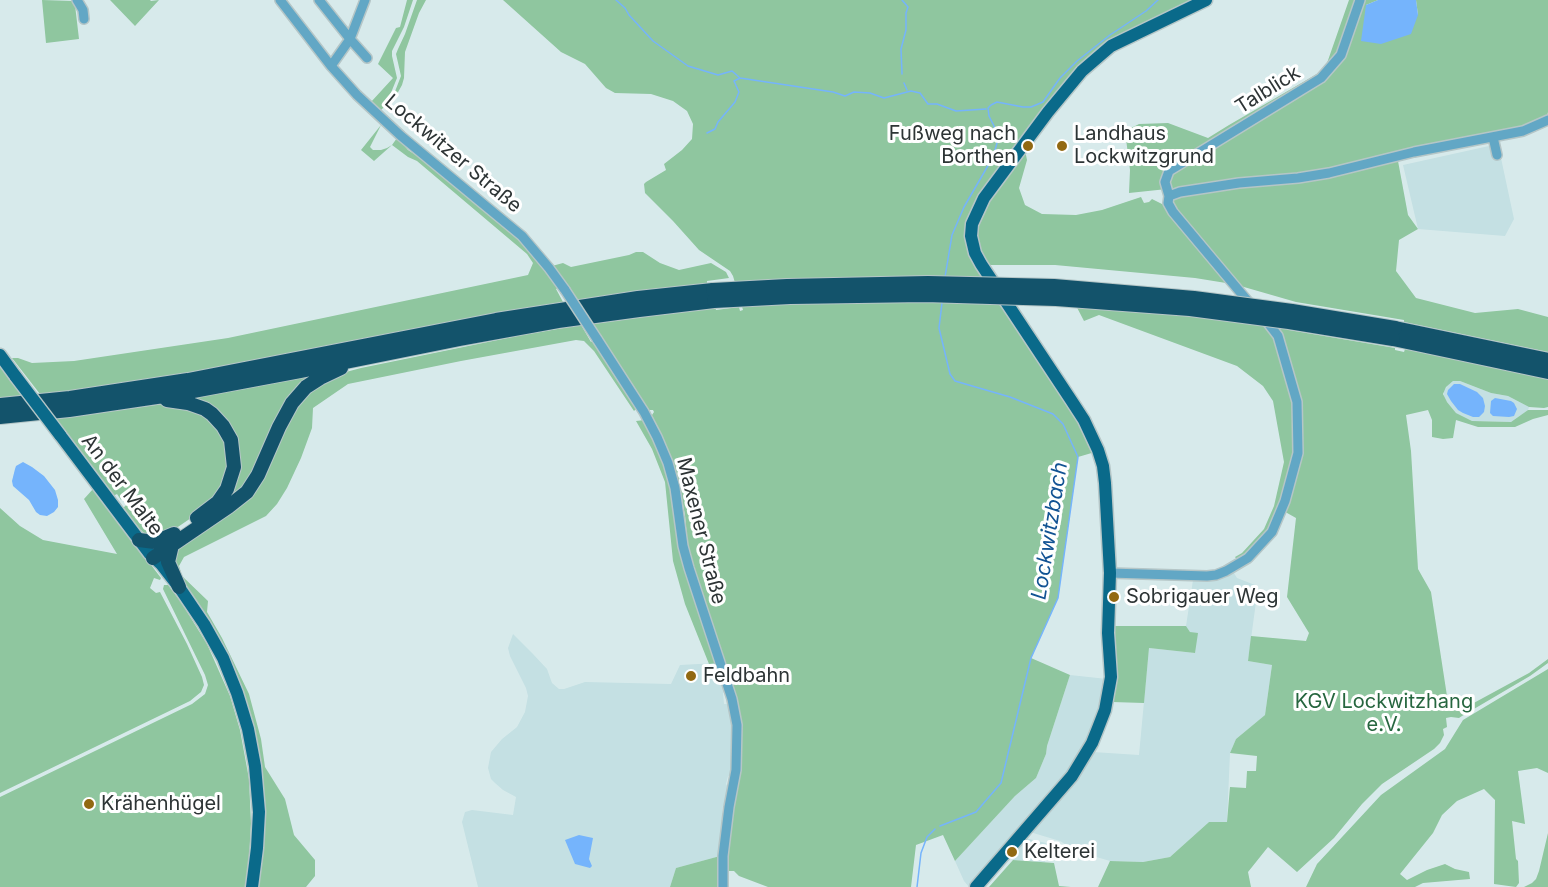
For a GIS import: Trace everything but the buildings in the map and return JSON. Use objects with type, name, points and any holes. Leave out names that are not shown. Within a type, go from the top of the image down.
[{"type":"highway","points":[[0,405],[70,398],[188,380],[496,320],[638,298],[925,295],[1056,299],[1220,313],[1394,333],[1548,360]]},
{"type":"highway","points":[[0,417],[69,410],[147,398],[558,321],[639,310],[714,296]]},
{"type":"highway","points":[[1394,333],[1548,372]]},
{"type":"highway","points":[[151,556],[228,507],[247,492],[258,476],[292,403],[306,387],[320,378],[362,358]]},
{"type":"highway","points":[[147,398],[178,400],[205,409],[224,426],[234,453],[234,466],[223,495],[218,502],[173,540],[168,562],[179,587]]},
{"type":"highway","points":[[139,540],[155,542],[173,540]]},
{"type":"main road","points":[[976,887],[1072,776],[1092,743],[1105,710],[1111,677],[1108,633],[1110,573],[1106,483],[1103,466],[1094,438],[1071,399],[975,253],[971,236],[972,224],[984,198],[1048,112],[1082,71],[1111,46],[1206,0]]},
{"type":"main road","name":"An der Malte","points":[[0,356],[151,556],[156,567],[187,607],[212,649],[235,706],[249,767],[252,828],[246,887]]},
{"type":"main road","name":"An der Malte","points":[[151,556],[161,564],[179,587],[204,624],[223,658],[248,729],[255,766],[259,812],[252,887]]},
{"type":"street","points":[[77,0],[84,19]]},
{"type":"street","name":"Lockwitzer Straße","points":[[280,0],[331,66],[357,95],[383,120],[522,236],[549,268],[597,339]]},
{"type":"street","points":[[319,0],[367,58]]},
{"type":"street","points":[[331,66],[350,39],[365,0]]},
{"type":"street","name":"Talblick","points":[[1169,196],[1165,182],[1169,171],[1321,78],[1341,55],[1360,0]]},
{"type":"street","points":[[1110,573],[1207,576],[1216,575],[1239,564],[1255,552],[1272,532],[1285,501],[1298,453],[1298,402],[1278,336],[1173,212],[1168,203],[1169,196],[1180,192],[1239,183],[1309,176],[1414,152],[1523,131],[1548,120]]},
{"type":"street","points":[[1494,137],[1497,154]]},
{"type":"street","name":"Maxener Straße","points":[[597,339],[644,412],[668,463],[675,488],[683,546],[708,630],[732,699],[737,725],[736,770],[723,856],[723,887]]},
{"type":"shaded area","points":[[1498,144],[1514,219],[1505,236],[1418,229],[1403,165]]},
{"type":"shaded area","points":[[1453,381],[1460,381],[1491,393],[1508,396],[1529,407],[1528,410],[1511,422],[1472,421],[1456,413],[1444,398],[1444,391]]},
{"type":"shaded area","points":[[1232,570],[1237,578],[1258,587],[1248,661],[1272,665],[1265,715],[1236,739],[1230,753],[1227,822],[1209,822],[1170,857],[1143,862],[1110,861],[1076,851],[1060,841],[1030,832],[1093,752],[1139,755],[1149,648],[1195,653],[1190,632],[1186,626],[1193,580],[1208,581]]},
{"type":"shaded area","points":[[513,634],[547,669],[552,683],[559,689],[585,682],[671,684],[680,665],[717,663],[726,690],[723,693],[724,704],[731,704],[734,725],[731,775],[728,776],[726,784],[728,787],[726,804],[723,805],[722,813],[725,814],[720,856],[676,868],[670,887],[478,887],[462,822],[465,812],[472,810],[513,815],[516,797],[503,790],[491,779],[488,768],[491,752],[517,727],[525,712],[528,696],[508,648]]},
{"type":"shaded area","points":[[1070,675],[1107,679],[1101,709],[1077,761],[969,887],[955,861],[1015,796],[1036,778],[1046,754]]},
{"type":"shaded area","points":[[1025,838],[1050,844],[1045,862],[1013,860],[1017,855],[1016,849]]},
{"type":"green space","points":[[42,0],[73,1],[79,39],[46,43]]},
{"type":"green space","points":[[110,0],[151,1],[159,0],[135,26]]},
{"type":"green space","points":[[407,0],[413,0],[404,27],[392,51],[397,78],[386,105],[380,111],[371,102],[393,78],[378,64],[396,28],[400,27]]},
{"type":"green space","points":[[417,0],[426,0],[405,52],[402,85],[387,112],[401,76],[396,54]]},
{"type":"green space","points":[[503,0],[1200,0],[1109,44],[1018,147],[968,236],[1070,404],[1095,452],[1078,457],[1058,598],[1031,658],[1070,675],[1046,754],[1036,778],[1015,796],[955,861],[943,835],[916,845],[911,887],[768,887],[739,876],[734,871],[726,871],[739,725],[738,706],[698,586],[688,548],[680,488],[664,440],[652,418],[654,412],[647,410],[593,324],[715,307],[716,310],[739,307],[740,311],[743,310],[730,271],[699,250],[645,193],[644,184],[666,170],[664,164],[692,139],[693,124],[687,111],[673,101],[651,94],[615,93],[606,88],[585,64],[561,52]]},
{"type":"green space","points":[[1349,0],[1378,0],[1366,5],[1418,15],[1416,0],[1548,0],[1547,116],[1520,127],[1439,142],[1300,175],[1129,193],[1130,170],[1125,131],[1139,124],[1168,123],[1208,138],[1317,74],[1326,66]]},
{"type":"green space","points":[[381,125],[370,147],[373,150],[381,150],[392,145],[374,161],[361,150]]},
{"type":"green space","points":[[398,138],[408,150],[425,161],[512,232],[542,265],[558,288],[556,289],[563,302],[90,389],[40,394],[12,358],[32,363],[74,361],[228,338],[528,275],[533,263],[527,254],[417,161],[392,145]]},
{"type":"green space","points":[[1022,152],[1026,155],[1027,160],[1019,188],[1025,205],[1042,214],[1076,215],[1102,210],[1141,197],[1144,203],[1152,199],[1164,205],[1226,283],[1055,265],[987,265],[975,238],[979,217],[986,201]]},
{"type":"green space","points":[[1398,161],[1408,215],[1418,229],[1399,240],[1396,271],[1416,298],[1475,313],[1518,309],[1548,317],[1548,352],[1404,322],[1404,320],[1296,302],[1237,285],[1171,203],[1174,197]]},
{"type":"green space","points":[[643,252],[660,263],[679,270],[711,263],[726,272],[729,278],[578,300],[552,266],[563,263],[571,267]]},
{"type":"green space","name":"KGV Lockwitzhang e.V.","points":[[1072,298],[1270,321],[1289,330],[1395,348],[1395,350],[1404,352],[1405,349],[1548,379],[1548,407],[1544,408],[1529,407],[1508,396],[1491,393],[1460,381],[1453,381],[1446,387],[1443,394],[1447,402],[1456,413],[1472,421],[1511,422],[1528,410],[1548,410],[1548,415],[1515,427],[1478,427],[1456,420],[1453,438],[1443,439],[1432,437],[1432,420],[1428,410],[1406,415],[1411,451],[1418,569],[1431,592],[1449,709],[1459,711],[1529,673],[1548,659],[1548,663],[1459,718],[1446,718],[1447,727],[1443,729],[1444,735],[1440,743],[1382,784],[1334,838],[1297,872],[1268,847],[1248,872],[1251,887],[1098,887],[1110,861],[1143,862],[1170,857],[1209,822],[1227,822],[1230,787],[1246,788],[1247,771],[1256,771],[1257,756],[1230,753],[1236,739],[1265,715],[1272,665],[1248,661],[1251,636],[1306,641],[1309,633],[1287,597],[1296,518],[1280,509],[1270,530],[1241,559],[1238,561],[1235,557],[1242,553],[1264,529],[1274,506],[1284,462],[1273,401],[1263,386],[1237,366],[1099,315],[1084,321]]},
{"type":"green space","points":[[581,325],[637,406],[634,411],[594,351],[584,341],[576,340],[348,384],[313,408],[312,428],[301,458],[287,488],[266,516],[184,557],[179,566],[182,576],[208,601],[207,612],[249,694],[261,739],[265,767],[285,799],[294,835],[315,860],[315,876],[306,887],[256,887],[258,875],[244,701],[173,570],[179,544],[230,509],[294,405],[331,376],[522,335]]},
{"type":"green space","points":[[0,364],[13,379],[11,381],[22,396],[0,398]]},
{"type":"green space","points":[[317,374],[249,484],[209,514],[238,455],[198,401],[197,396]]},
{"type":"green space","points":[[163,404],[203,412],[225,435],[228,478],[207,507],[172,531],[165,535],[143,535],[144,533],[139,531],[122,509],[139,493],[134,489],[121,500],[117,494],[113,496],[56,419]]},
{"type":"green space","points":[[645,420],[654,436],[672,486],[684,566],[717,663],[709,664],[685,604],[673,561],[665,482],[652,449],[636,421]]},
{"type":"green space","points":[[93,489],[161,578],[160,580],[154,578],[150,588],[156,593],[160,592],[187,644],[204,685],[201,692],[190,701],[0,793],[0,508],[20,526],[43,540],[117,554],[84,499]]},
{"type":"green space","points":[[164,585],[168,585],[181,602],[207,644],[230,696],[240,730],[249,779],[251,824],[245,887],[0,887],[0,797],[192,704],[205,694],[208,685],[205,675],[163,589]]},
{"type":"green space","points":[[1112,626],[1186,626],[1190,632],[1198,633],[1195,653],[1149,648],[1144,703],[1112,702],[1116,689]]},
{"type":"green space","points":[[1548,669],[1548,773],[1537,768],[1518,771],[1525,824],[1512,821],[1518,861],[1519,883],[1516,887],[1494,884],[1495,800],[1484,789],[1457,801],[1442,815],[1433,833],[1400,874],[1407,880],[1445,864],[1469,872],[1470,879],[1423,883],[1415,887],[1306,887],[1317,864],[1381,795],[1445,749],[1463,720]]},
{"type":"green space","points":[[1548,833],[1548,887],[1524,887],[1536,879]]},
{"type":"green space","points":[[720,856],[720,887],[670,887],[676,868]]},
{"type":"green space","points":[[1013,860],[1054,863],[1059,886],[1071,887],[989,887]]},
{"type":"water","points":[[1378,0],[1416,0],[1418,15],[1411,34],[1381,44],[1361,41],[1366,5]]},
{"type":"water","points":[[1454,384],[1460,384],[1477,392],[1483,398],[1484,412],[1479,417],[1463,413],[1451,401],[1447,394]]},
{"type":"water","points":[[1495,398],[1514,403],[1517,409],[1514,416],[1493,416],[1490,413],[1491,401]]},
{"type":"water","points":[[23,462],[44,476],[55,490],[58,507],[47,516],[36,512],[29,500],[13,486],[16,466]]},
{"type":"water","points":[[579,835],[593,838],[589,859],[592,866],[590,868],[575,864],[565,840]]},
{"type":"waterway","points":[[616,0],[653,41],[688,66],[718,75],[732,71],[740,78],[833,92],[845,96],[854,92],[870,93],[884,98],[911,91],[920,93],[928,104],[937,104],[956,111],[986,109]]},
{"type":"waterway","points":[[902,0],[908,7],[906,30],[901,49],[902,74]]},
{"type":"waterway","name":"Lockwitzbach","points":[[945,277],[952,235],[964,207],[993,157],[997,143],[988,108],[997,102],[1023,107],[1031,107],[1043,102],[1060,78],[1077,61],[1158,0]]},
{"type":"waterway","points":[[707,133],[715,129],[735,102],[739,92],[734,81],[740,78]]},
{"type":"waterway","points":[[904,83],[907,90]]},
{"type":"waterway","name":"Lockwitzbach","points":[[940,826],[976,812],[1001,783],[1031,658],[1058,598],[1078,457],[1063,424],[1053,414],[1010,397],[955,381],[950,374],[939,328],[942,303]]},
{"type":"waterway","name":"Lockwitzbach","points":[[917,887],[921,853],[927,837],[935,829]]},
{"type":"place","name":"Fußweg nach Borthen","points":[[1028,146]]},
{"type":"place","name":"Landhaus Lockwitzgrund","points":[[1062,146]]},
{"type":"place","name":"Sobrigauer Weg","points":[[1114,597]]},
{"type":"place","name":"Feldbahn","points":[[691,676]]},
{"type":"place","name":"Krähenhügel","points":[[89,804]]},
{"type":"place","name":"Kelterei","points":[[1012,852]]}]
